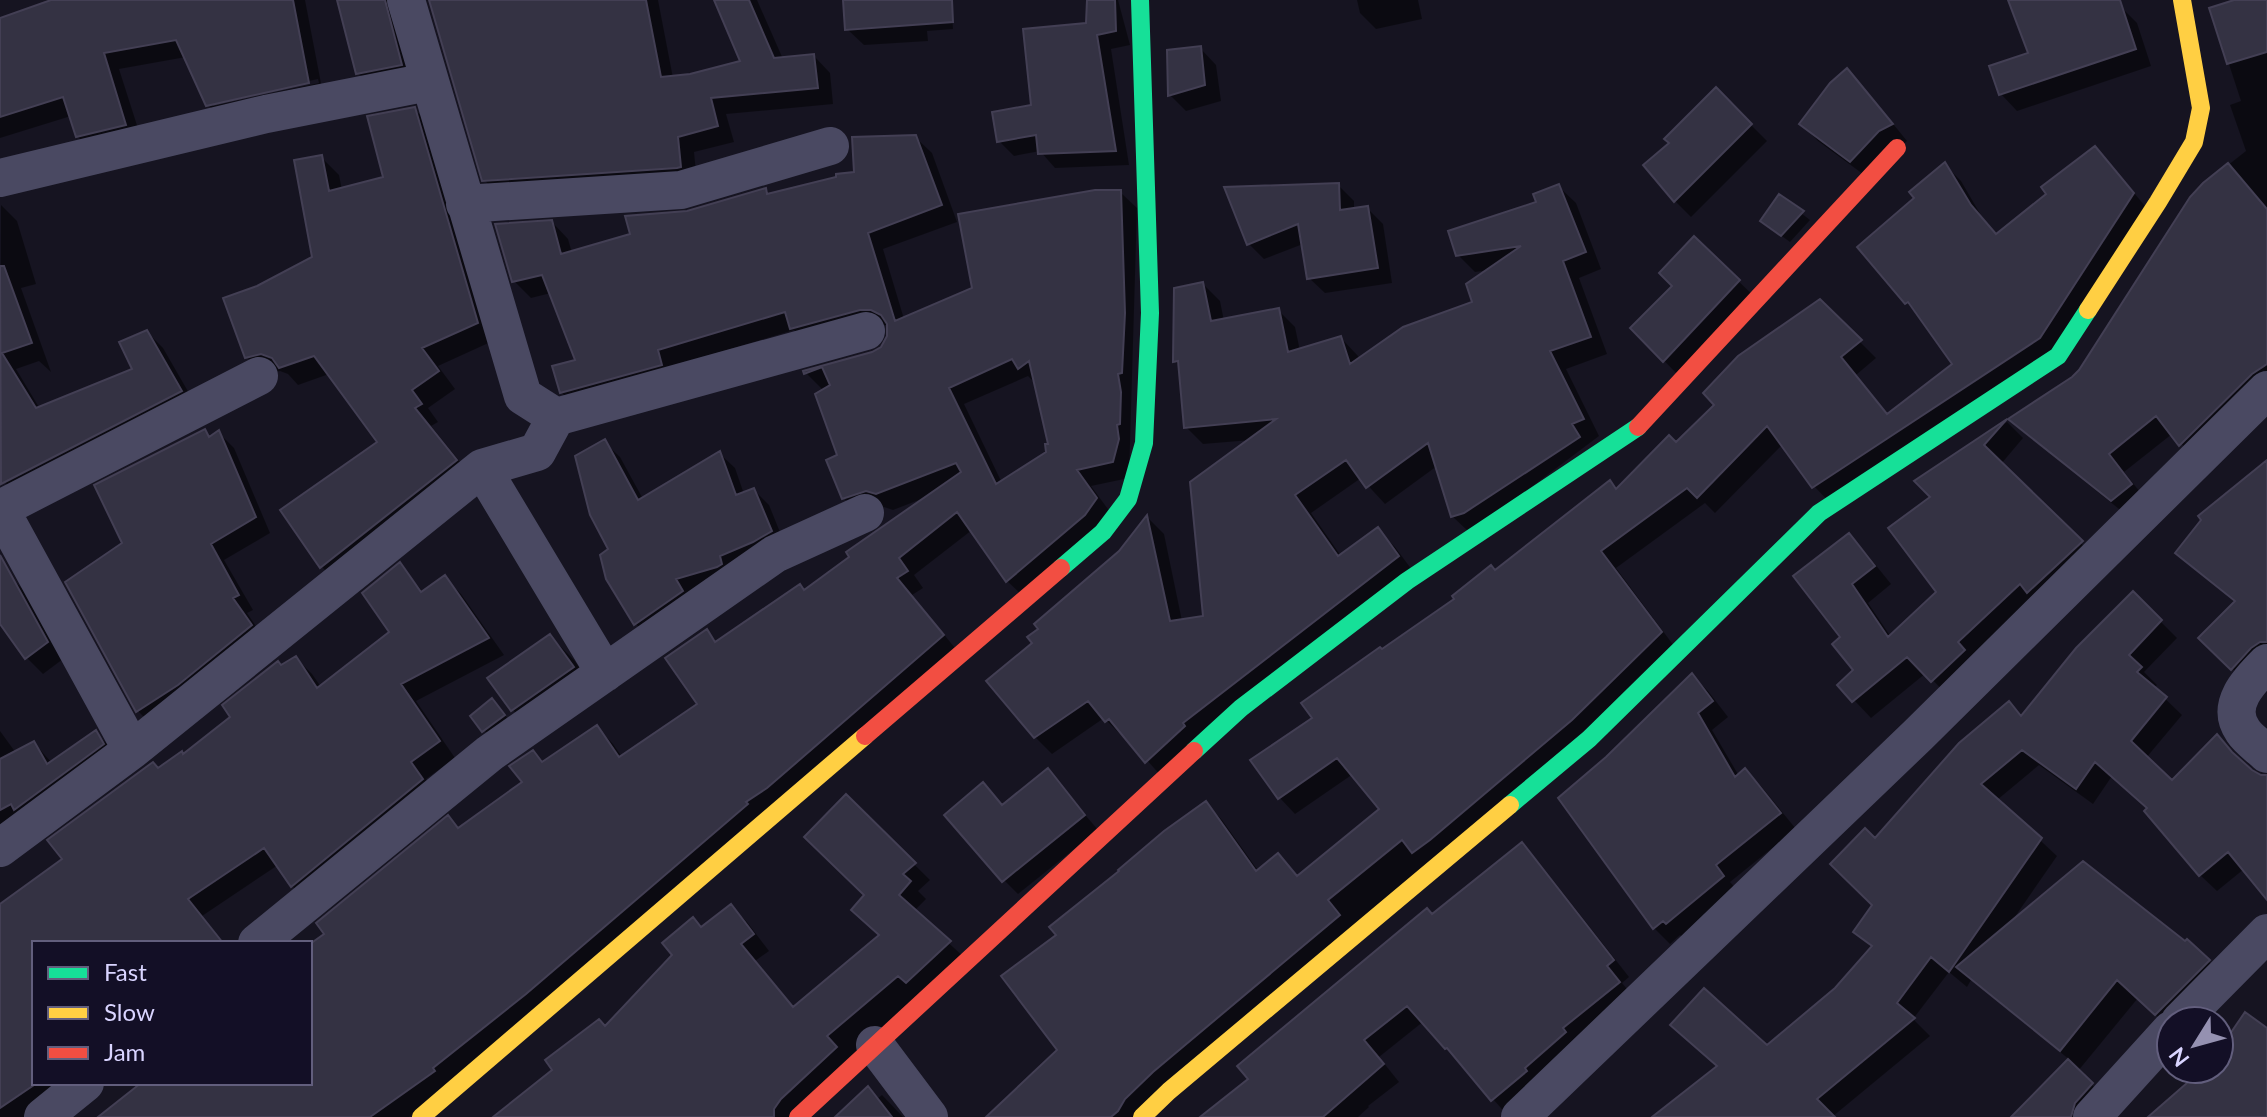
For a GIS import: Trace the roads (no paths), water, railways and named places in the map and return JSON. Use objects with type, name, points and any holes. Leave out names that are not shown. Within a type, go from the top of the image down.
[{"type":"street","points":[[406,0],[523,396],[556,417]]},
{"type":"street","points":[[421,1117],[1103,532],[1128,499],[1144,443],[1150,313],[1140,0]]},
{"type":"street","points":[[1142,1117],[1169,1091],[1589,739],[1819,513],[2058,356],[2194,142],[2201,108],[2182,0]]},
{"type":"street","points":[[0,178],[266,114],[428,82]]},
{"type":"street","points":[[465,204],[681,190],[830,146]]},
{"type":"street","points":[[798,1117],[1241,708],[1407,581],[1634,431],[1897,148]]},
{"type":"street","points":[[0,848],[132,750],[482,468],[537,452],[556,417],[866,331]]},
{"type":"street","points":[[132,750],[0,509],[259,376]]},
{"type":"street","points":[[1520,1117],[1918,735],[2267,390]]},
{"type":"street","points":[[482,468],[605,673]]},
{"type":"street","points":[[259,941],[490,753],[775,554],[865,513]]},
{"type":"street","points":[[2267,663],[2244,685],[2236,711],[2243,730],[2267,754]]},
{"type":"street","points":[[2196,1005],[2267,933]]},
{"type":"street","points":[[875,1045],[929,1117]]},
{"type":"street","points":[[2092,1117],[2155,1048]]},
{"type":"street","points":[[43,1117],[83,1085]]}]
